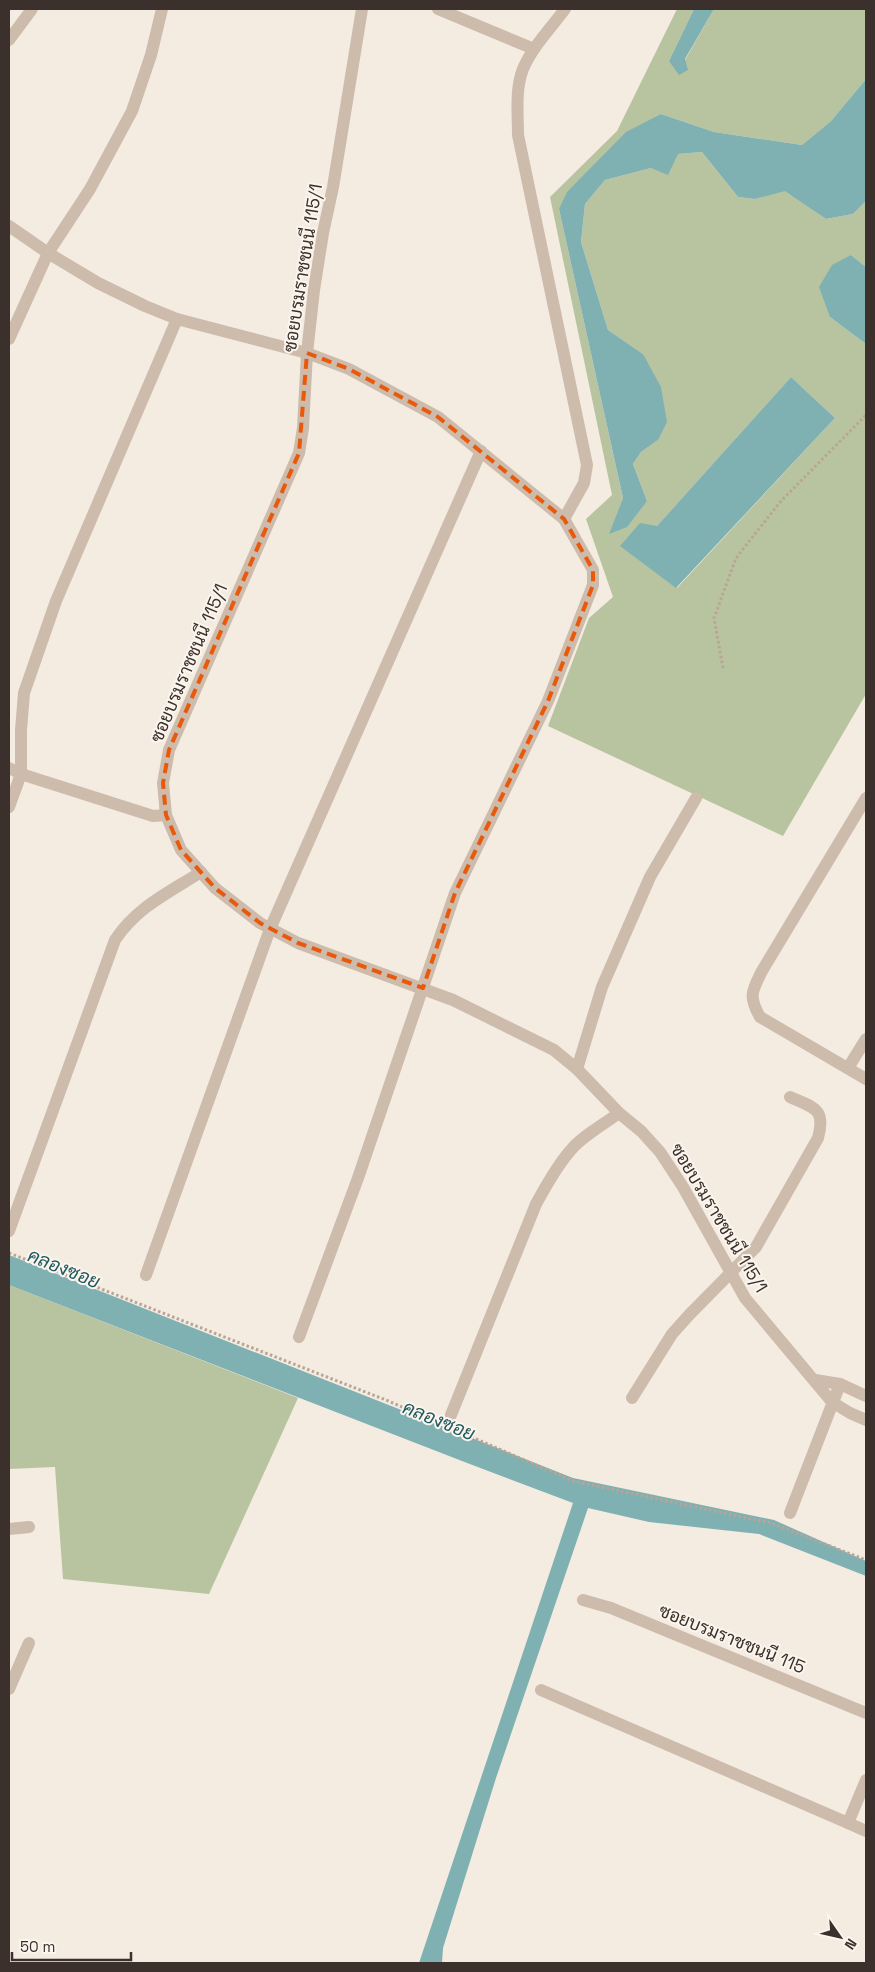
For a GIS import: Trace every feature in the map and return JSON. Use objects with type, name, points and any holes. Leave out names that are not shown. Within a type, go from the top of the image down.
[{"type":"street","points":[[9,40],[32,9]]},
{"type":"street","points":[[9,339],[48,253],[90,189],[132,111],[151,55],[162,9]]},
{"type":"street","name":"ซอยบรมราชชนนี 115/1","points":[[362,9],[314,290],[307,353],[303,428],[299,452],[169,750],[163,783],[166,816],[181,850],[215,888],[260,923],[298,943],[453,1000],[554,1050],[577,1069],[660,1152],[683,1187],[745,1298],[832,1402],[866,1420]]},
{"type":"street","points":[[438,9],[534,48]]},
{"type":"street","points":[[564,519],[584,483],[587,465],[518,135],[518,93],[522,70],[534,48],[565,9]]},
{"type":"street","points":[[9,226],[48,253],[98,283],[177,319],[307,353],[349,369],[430,412],[564,519],[593,570],[593,585],[548,701],[455,893],[358,1178],[299,1336]]},
{"type":"street","points":[[9,807],[21,774],[21,730],[24,693],[56,601],[177,319]]},
{"type":"street","points":[[146,1275],[270,929],[481,451]]},
{"type":"street","points":[[9,768],[21,774],[153,816],[166,816]]},
{"type":"street","points":[[577,1069],[606,978],[650,876],[696,798]]},
{"type":"street","points":[[866,798],[752,990],[752,1003],[760,1017],[866,1079]]},
{"type":"street","points":[[9,1231],[115,940],[126,924],[140,910],[201,872]]},
{"type":"street","points":[[848,1068],[866,1038]]},
{"type":"street","points":[[632,1398],[672,1334],[756,1247],[818,1138],[821,1125],[820,1114],[814,1108],[790,1097]]},
{"type":"street","points":[[451,1415],[536,1204],[570,1150],[619,1113]]},
{"type":"street","points":[[815,1380],[840,1384],[866,1396]]},
{"type":"street","points":[[790,1513],[840,1384]]},
{"type":"street","points":[[9,1529],[29,1527]]},
{"type":"street","name":"ซอยบรมราชชนนี 115","points":[[583,1600],[611,1608],[866,1713]]},
{"type":"street","points":[[9,1689],[29,1643]]},
{"type":"street","points":[[541,1690],[866,1831]]},
{"type":"street","points":[[848,1822],[866,1780]]},
{"type":"path","points":[[723,668],[714,618],[736,558],[781,501],[866,415]]},
{"type":"path","points":[[9,1253],[386,1400],[574,1482],[771,1523],[866,1560]]},
{"type":"highlighted area","points":[[307,353],[349,369],[438,417],[564,519],[593,570],[593,585],[548,701],[455,893],[423,988],[298,943],[260,923],[215,888],[181,850],[166,815],[163,783],[169,750],[299,453]]},
{"type":"green space","points":[[677,9],[694,9],[669,61],[685,60],[714,9],[866,9],[866,79],[831,121],[802,145],[714,132],[661,114],[559,209],[623,498],[610,533],[647,501],[633,464],[641,452],[658,440],[643,354],[608,330],[581,242],[585,204],[605,180],[651,168],[678,154],[702,152],[738,197],[755,199],[785,190],[826,219],[853,214],[866,201],[866,267],[851,255],[830,317],[866,344],[866,694],[783,836],[548,726],[589,618],[613,597],[586,519],[612,495],[550,197],[617,131]],"holes":[[[791,377],[835,418],[677,588],[657,526]]]},
{"type":"green space","points":[[9,1285],[298,1398],[209,1594],[63,1579],[55,1467],[9,1469]]},
{"type":"water","points":[[694,9],[714,9],[685,59],[688,70],[679,75],[669,61]]},
{"type":"water","points":[[866,79],[866,201],[853,214],[826,219],[785,191],[755,199],[738,197],[702,152],[678,154],[668,175],[651,168],[605,180],[585,204],[581,242],[608,330],[643,354],[661,387],[667,422],[658,440],[641,452],[633,464],[647,501],[627,527],[609,534],[623,498],[559,209],[567,192],[626,132],[661,114],[714,132],[802,145],[831,121]]},
{"type":"water","points":[[851,255],[866,267],[866,344],[830,317],[819,287],[832,265]]},
{"type":"water","points":[[791,377],[835,418],[676,588],[620,546],[640,523],[657,526]]},
{"type":"water","points":[[9,1255],[573,1478],[774,1520],[866,1561],[866,1576],[759,1534],[649,1522],[588,1508],[496,1778],[443,1948],[442,1963],[419,1963],[573,1503],[9,1285]]},
{"type":"water label","name":"คลองซอย","points":[[64,1268]]},
{"type":"water label","name":"คลองซอย","points":[[439,1420]]}]
